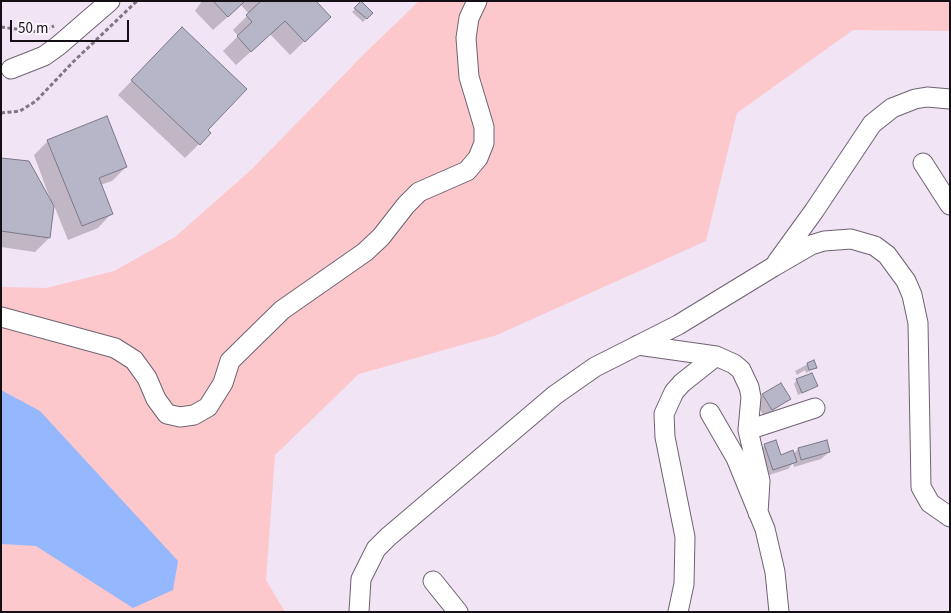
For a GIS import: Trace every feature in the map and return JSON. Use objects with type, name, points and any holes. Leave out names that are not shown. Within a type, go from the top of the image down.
[{"type":"street","points":[[11,70],[44,56],[110,1]]},
{"type":"street","points":[[1,317],[115,348],[138,366],[147,378],[156,399],[167,414],[180,417],[194,415],[208,407],[223,383],[230,362],[282,310],[365,252],[381,237],[406,205],[419,192],[467,171],[478,158],[484,144],[484,128],[469,77],[466,38],[469,18],[477,1]]},
{"type":"street","points":[[773,267],[814,211],[872,124],[892,108],[915,99],[927,97],[950,99]]},
{"type":"street","points":[[923,163],[950,205]]},
{"type":"street","points":[[359,612],[358,596],[367,563],[388,537],[555,395],[595,367],[710,306],[811,245],[824,241],[851,239],[875,246],[887,255],[897,268],[912,295],[918,323],[921,487],[930,503],[950,517]]},
{"type":"street","points":[[638,345],[716,356],[734,364],[746,378],[751,397],[748,430],[760,481],[758,513]]},
{"type":"street","points":[[678,612],[684,584],[685,537],[664,437],[664,414],[668,402],[678,387],[716,356]]},
{"type":"street","points":[[748,430],[815,408]]},
{"type":"street","points":[[710,413],[736,458],[758,513],[775,572],[779,612]]},
{"type":"street","points":[[433,581],[458,612]]},
{"type":"path","points":[[1,113],[20,111],[36,101],[138,1]]},
{"type":"path","points":[[1,27],[38,32],[59,22]]},
{"type":"shaded area","points":[[419,1],[950,1],[950,31],[853,30],[737,113],[706,241],[497,335],[359,374],[275,455],[266,580],[285,612],[1,612],[1,287],[46,288],[114,271],[175,237],[252,169],[365,53]]},
{"type":"water","points":[[1,390],[40,411],[178,561],[173,590],[133,608],[36,546],[1,544]]},
{"type":"building","points":[[213,1],[245,1],[228,17]]},
{"type":"building","points":[[261,1],[316,1],[331,17],[305,42],[285,21],[251,52],[237,36],[252,22],[246,15]]},
{"type":"building","points":[[361,1],[373,13],[367,19],[354,8]]},
{"type":"building","points":[[182,27],[247,89],[208,130],[211,133],[200,145],[131,80]]},
{"type":"building","points":[[107,116],[127,167],[99,178],[113,214],[82,226],[47,140]]},
{"type":"building","points":[[1,158],[29,161],[54,206],[50,238],[1,231]]},
{"type":"building","points":[[814,360],[817,368],[809,370],[807,363]]},
{"type":"building","points":[[812,373],[818,386],[802,393],[796,379]]},
{"type":"building","points":[[781,383],[791,399],[772,410],[762,394]]},
{"type":"building","points":[[776,440],[781,455],[793,450],[797,462],[773,470],[764,444]]},
{"type":"building","points":[[827,440],[830,452],[801,460],[798,448]]}]
